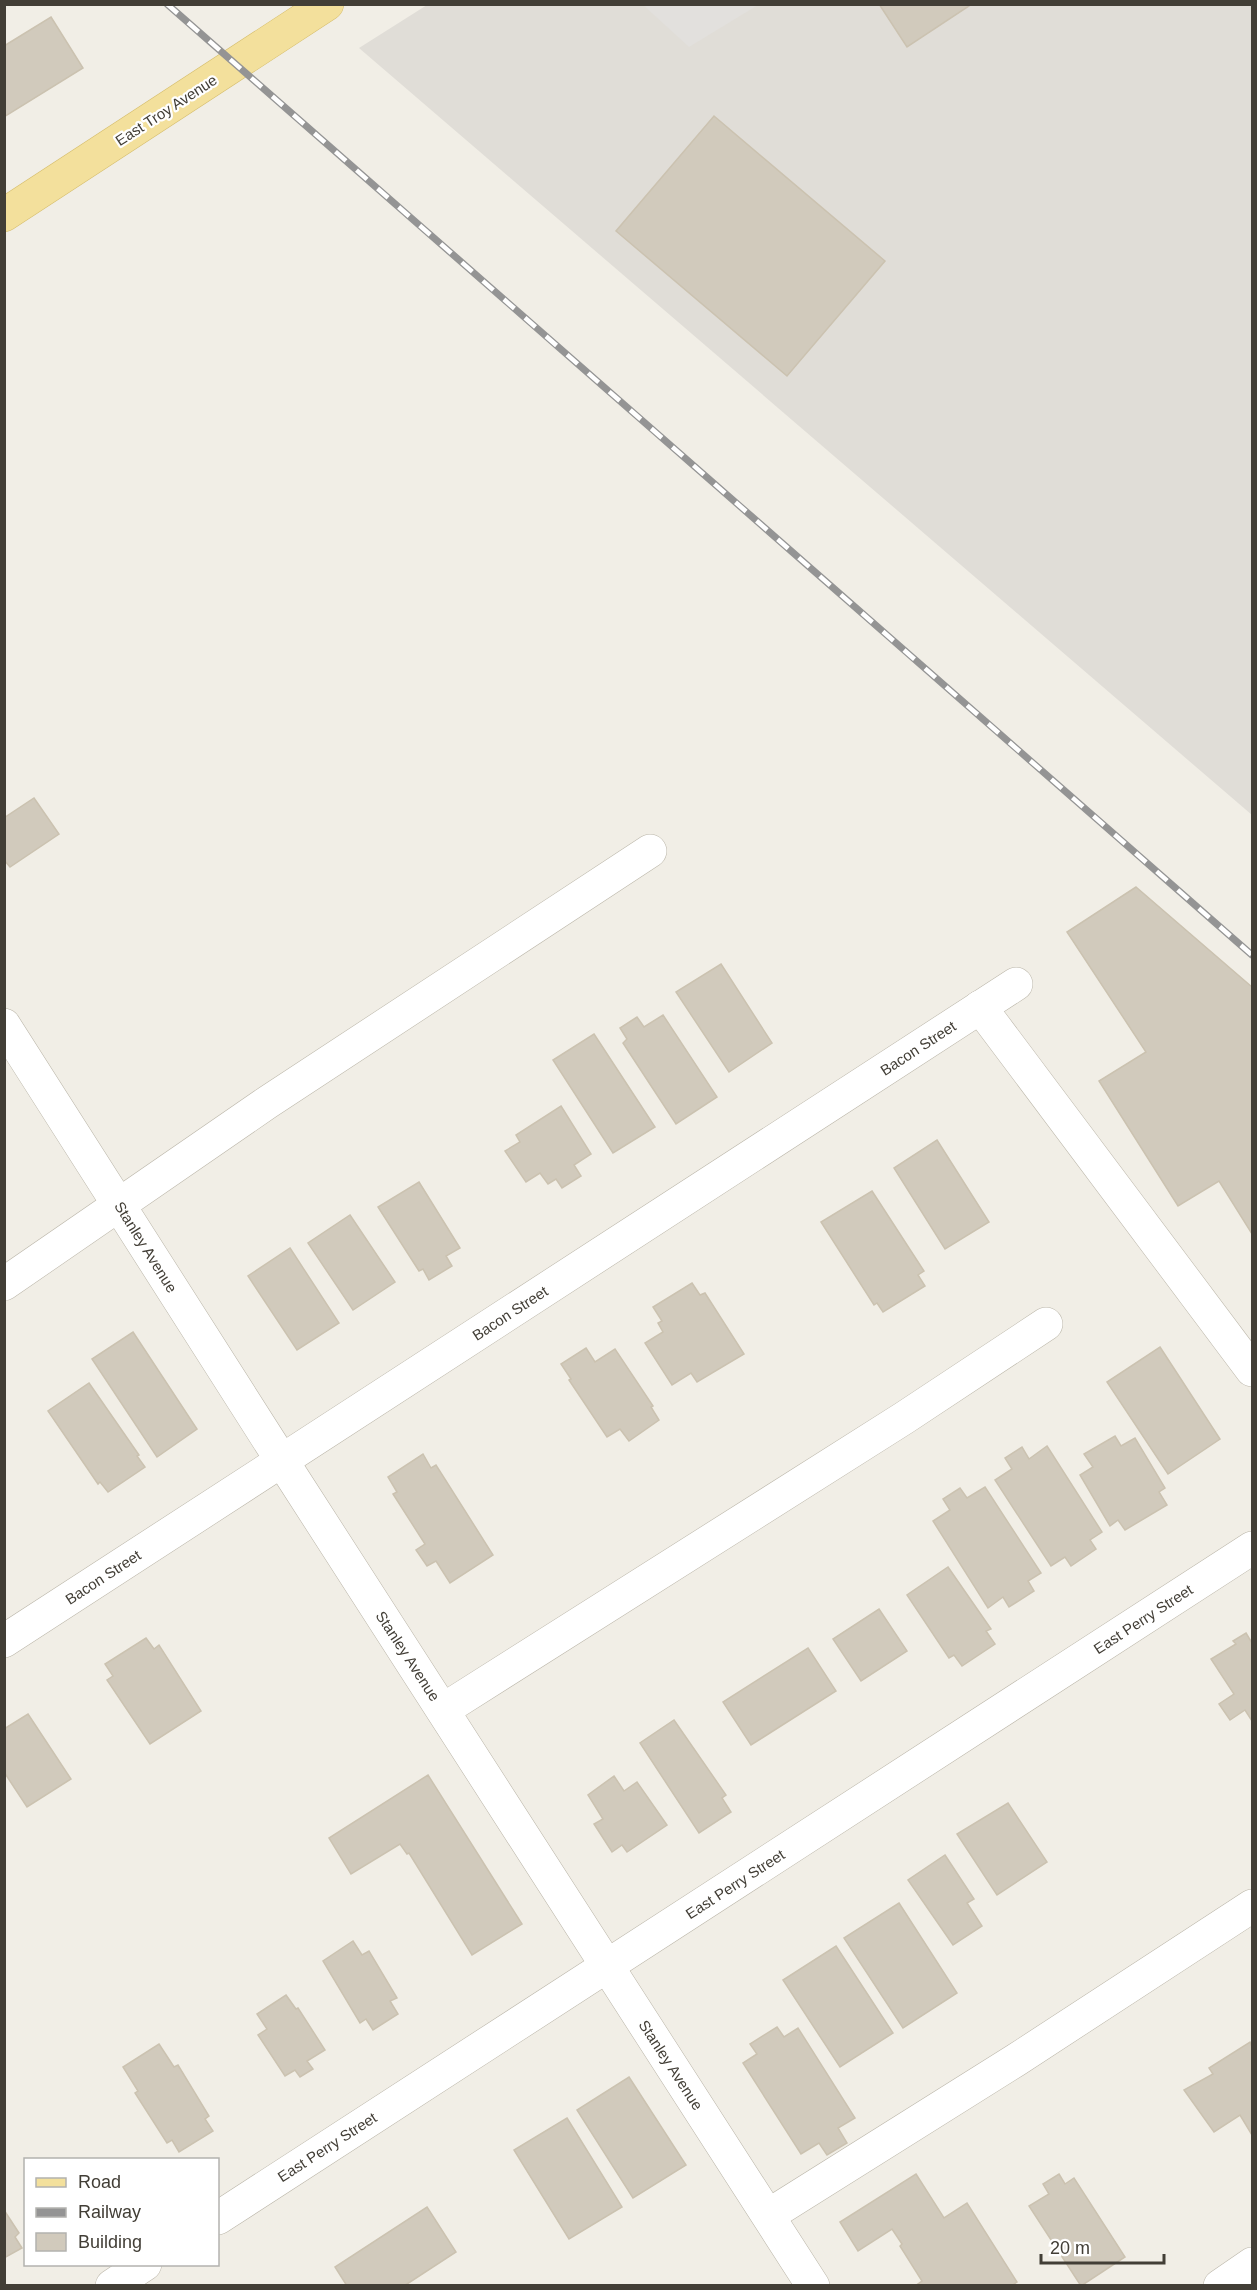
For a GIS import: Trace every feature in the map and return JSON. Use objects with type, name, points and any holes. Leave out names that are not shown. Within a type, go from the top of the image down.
[{"type":"main road","name":"East Troy Avenue","points":[[4,215],[327,4]]},
{"type":"street","points":[[4,1284],[268,1102],[650,851]]},
{"type":"street","name":"Bacon Street","points":[[4,1641],[1016,984]]},
{"type":"street","points":[[980,1007],[1252,1370]]},
{"type":"street","name":"Stanley Avenue","points":[[4,1025],[813,2286]]},
{"type":"street","points":[[442,1710],[904,1418],[1047,1324]]},
{"type":"street","name":"East Perry Street","points":[[219,2217],[1252,1548]]},
{"type":"street","points":[[769,2215],[1026,2054],[1252,1906]]},
{"type":"street","points":[[1220,2286],[1252,2264]]},
{"type":"street","points":[[112,2286],[143,2266]]},
{"type":"shaded area","points":[[427,5],[1252,5],[1252,815],[359,48]]},
{"type":"shaded area","points":[[643,5],[758,5],[689,47]]},
{"type":"building","points":[[879,4],[972,4],[907,47]]},
{"type":"building","points":[[51,17],[83,68],[4,117],[4,46]]},
{"type":"building","points":[[714,116],[885,261],[787,376],[616,231]]},
{"type":"building","points":[[34,798],[59,834],[10,867],[4,860],[4,818]]},
{"type":"building","points":[[1136,887],[1252,987],[1252,1234],[1219,1181],[1178,1206],[1099,1081],[1146,1052],[1067,932]]},
{"type":"building","points":[[721,964],[772,1043],[729,1072],[676,992]]},
{"type":"building","points":[[663,1015],[717,1097],[676,1124],[623,1043],[627,1039],[620,1028],[637,1017],[644,1027]]},
{"type":"building","points":[[594,1034],[655,1127],[613,1153],[553,1060]]},
{"type":"building","points":[[561,1106],[591,1154],[574,1165],[581,1176],[562,1188],[556,1179],[548,1184],[540,1173],[526,1182],[505,1151],[520,1142],[516,1135]]},
{"type":"building","points":[[937,1140],[989,1222],[945,1249],[894,1168]]},
{"type":"building","points":[[419,1182],[460,1248],[446,1256],[452,1266],[429,1280],[423,1269],[419,1271],[378,1207]]},
{"type":"building","points":[[872,1191],[924,1271],[918,1275],[925,1286],[883,1312],[877,1303],[874,1305],[821,1222]]},
{"type":"building","points":[[350,1215],[395,1282],[353,1310],[308,1243]]},
{"type":"building","points":[[290,1248],[339,1323],[297,1350],[248,1276]]},
{"type":"building","points":[[692,1283],[700,1295],[705,1293],[744,1354],[697,1382],[691,1373],[672,1385],[645,1343],[663,1332],[658,1323],[662,1321],[653,1307]]},
{"type":"building","points":[[133,1332],[197,1429],[157,1457],[92,1359]]},
{"type":"building","points":[[1160,1347],[1220,1439],[1168,1474],[1107,1382]]},
{"type":"building","points":[[586,1348],[595,1362],[615,1349],[653,1406],[651,1407],[659,1420],[629,1441],[620,1429],[607,1437],[561,1364]]},
{"type":"building","points":[[89,1383],[145,1467],[108,1492],[100,1482],[98,1484],[48,1411]]},
{"type":"building","points":[[1115,1436],[1121,1446],[1135,1438],[1165,1488],[1159,1492],[1167,1505],[1125,1530],[1118,1520],[1110,1526],[1080,1475],[1093,1467],[1084,1454]]},
{"type":"building","points":[[1047,1446],[1102,1532],[1090,1540],[1096,1549],[1071,1566],[1065,1557],[1051,1566],[995,1480],[1012,1469],[1005,1458],[1022,1447],[1029,1459]]},
{"type":"building","points":[[423,1454],[431,1468],[436,1465],[493,1555],[450,1583],[436,1561],[427,1566],[416,1550],[425,1544],[393,1494],[397,1492],[388,1477]]},
{"type":"building","points":[[985,1487],[1041,1573],[1028,1581],[1034,1591],[1009,1607],[1003,1597],[988,1608],[933,1521],[950,1510],[943,1499],[960,1488],[967,1498]]},
{"type":"building","points":[[948,1567],[991,1629],[986,1631],[995,1644],[962,1666],[954,1655],[949,1658],[907,1595]]},
{"type":"building","points":[[879,1609],[907,1651],[861,1681],[833,1639]]},
{"type":"building","points":[[1246,1633],[1252,1643],[1252,1721],[1245,1710],[1230,1720],[1219,1704],[1234,1694],[1211,1659],[1236,1644],[1233,1641]]},
{"type":"building","points":[[146,1638],[154,1649],[159,1645],[201,1711],[150,1744],[107,1680],[113,1676],[105,1664]]},
{"type":"building","points":[[808,1648],[836,1691],[751,1745],[723,1702]]},
{"type":"building","points":[[28,1714],[71,1779],[27,1807],[4,1772],[4,1729]]},
{"type":"building","points":[[674,1720],[726,1795],[722,1798],[731,1812],[699,1833],[640,1743]]},
{"type":"building","points":[[428,1775],[522,1924],[472,1955],[409,1853],[407,1854],[400,1844],[351,1874],[329,1838]]},
{"type":"building","points":[[614,1776],[624,1791],[637,1782],[667,1825],[627,1852],[622,1845],[612,1852],[594,1824],[603,1819],[588,1795]]},
{"type":"building","points":[[1008,1803],[1047,1862],[997,1895],[957,1834]]},
{"type":"building","points":[[945,1855],[974,1899],[967,1903],[982,1926],[953,1945],[908,1880]]},
{"type":"building","points":[[899,1903],[957,1993],[903,2028],[844,1938]]},
{"type":"building","points":[[353,1941],[362,1955],[369,1951],[397,1998],[390,2001],[398,2014],[373,2030],[366,2019],[360,2023],[323,1961]]},
{"type":"building","points":[[836,1946],[893,2033],[840,2067],[783,1980]]},
{"type":"building","points":[[286,1995],[296,2009],[298,2008],[325,2050],[307,2061],[313,2069],[300,2077],[295,2070],[285,2076],[258,2035],[267,2029],[257,2014]]},
{"type":"building","points":[[777,2027],[784,2037],[798,2028],[855,2118],[838,2128],[847,2143],[827,2155],[819,2143],[801,2154],[743,2063],[757,2054],[750,2044]]},
{"type":"building","points":[[1250,2042],[1252,2047],[1252,2135],[1240,2115],[1214,2132],[1184,2090],[1213,2074],[1209,2068]]},
{"type":"building","points":[[159,2044],[174,2067],[178,2065],[209,2116],[205,2119],[213,2131],[179,2152],[172,2140],[167,2143],[135,2093],[138,2091],[123,2067]]},
{"type":"building","points":[[629,2077],[686,2165],[633,2198],[577,2110]]},
{"type":"building","points":[[567,2118],[622,2207],[569,2239],[514,2150]]},
{"type":"building","points":[[916,2174],[944,2218],[967,2203],[1017,2282],[1011,2286],[915,2286],[922,2281],[892,2229],[858,2251],[840,2222]]},
{"type":"building","points":[[1059,2174],[1065,2184],[1074,2178],[1125,2257],[1081,2286],[1029,2206],[1049,2194],[1043,2184]]},
{"type":"building","points":[[427,2207],[456,2252],[404,2286],[347,2286],[335,2267]]},
{"type":"building","points":[[4,2210],[19,2233],[15,2237],[22,2248],[4,2258]]},
{"type":"railway","points":[[167,4],[1252,955]]}]
